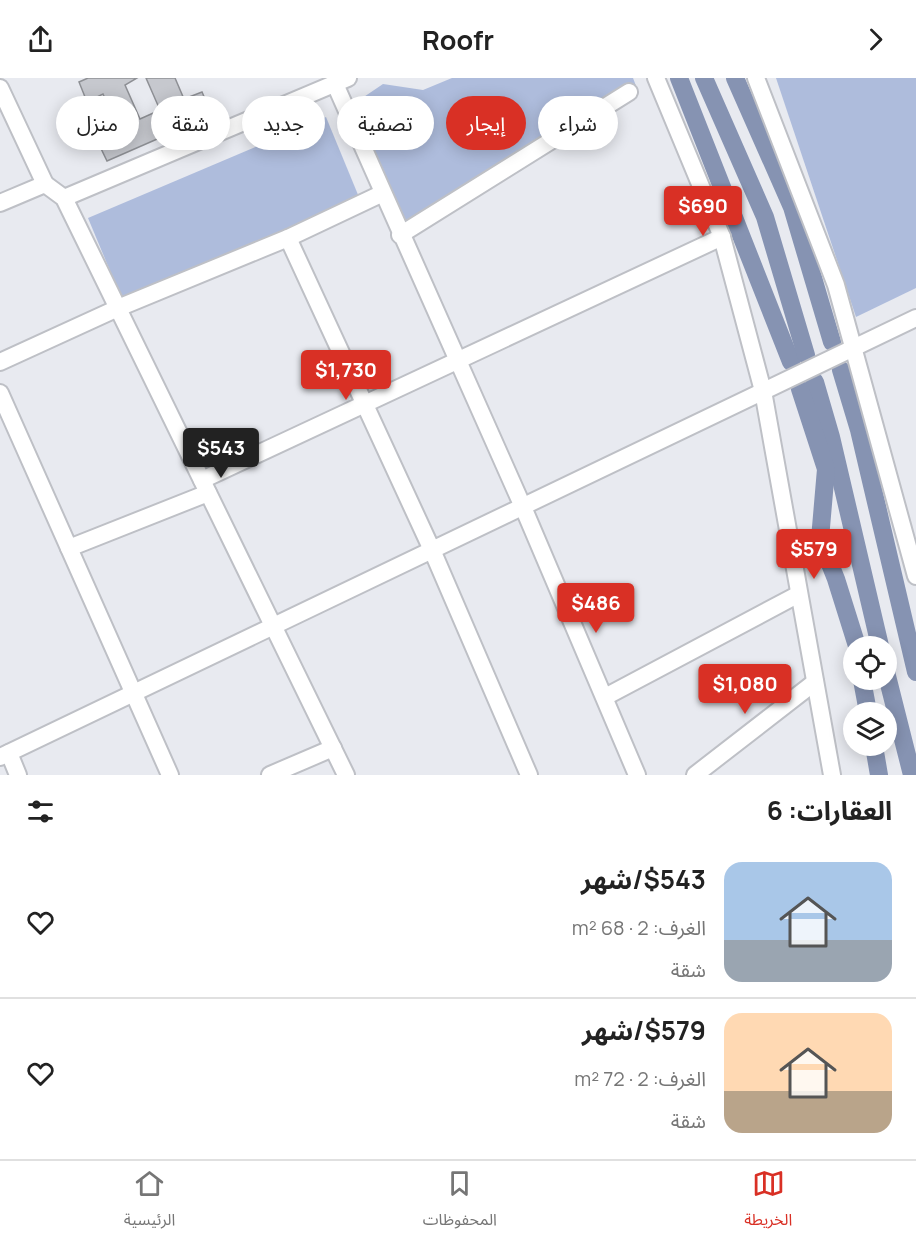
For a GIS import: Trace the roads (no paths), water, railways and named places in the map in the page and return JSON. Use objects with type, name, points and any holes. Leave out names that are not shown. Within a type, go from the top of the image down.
[{"type":"street","points":[[656,78],[722,237],[763,391],[832,775]]},
{"type":"street","points":[[756,78],[836,285],[916,576]]},
{"type":"street","points":[[64,198],[341,81],[381,194],[458,361],[637,775]]},
{"type":"street","points":[[0,88],[45,184],[64,198],[346,775]]},
{"type":"street","points":[[400,235],[629,92]]},
{"type":"street","points":[[0,203],[45,184]]},
{"type":"street","points":[[0,362],[118,308],[288,238],[381,194]]},
{"type":"street","points":[[69,548],[205,487],[366,404],[722,237]]},
{"type":"street","points":[[288,238],[432,550],[529,775]]},
{"type":"street","points":[[18,775],[4,755],[916,318]]},
{"type":"street","points":[[0,393],[170,775]]},
{"type":"street","points":[[605,697],[799,594]]},
{"type":"street","points":[[695,775],[815,682]]},
{"type":"street","points":[[270,775],[333,748]]},
{"type":"waterway","points":[[679,78],[791,362]]},
{"type":"waterway","points":[[704,78],[765,217],[806,355]]},
{"type":"waterway","points":[[735,78],[792,207],[832,342]]},
{"type":"waterway","points":[[841,370],[859,430],[916,672]]},
{"type":"waterway","points":[[815,382],[831,437],[878,636]]},
{"type":"waterway","points":[[800,389],[826,469],[820,539],[836,579],[854,636]]},
{"type":"waterway","points":[[864,690],[866,702]]},
{"type":"waterway","points":[[891,690],[912,775]]},
{"type":"waterway","points":[[876,756],[879,775]]}]
